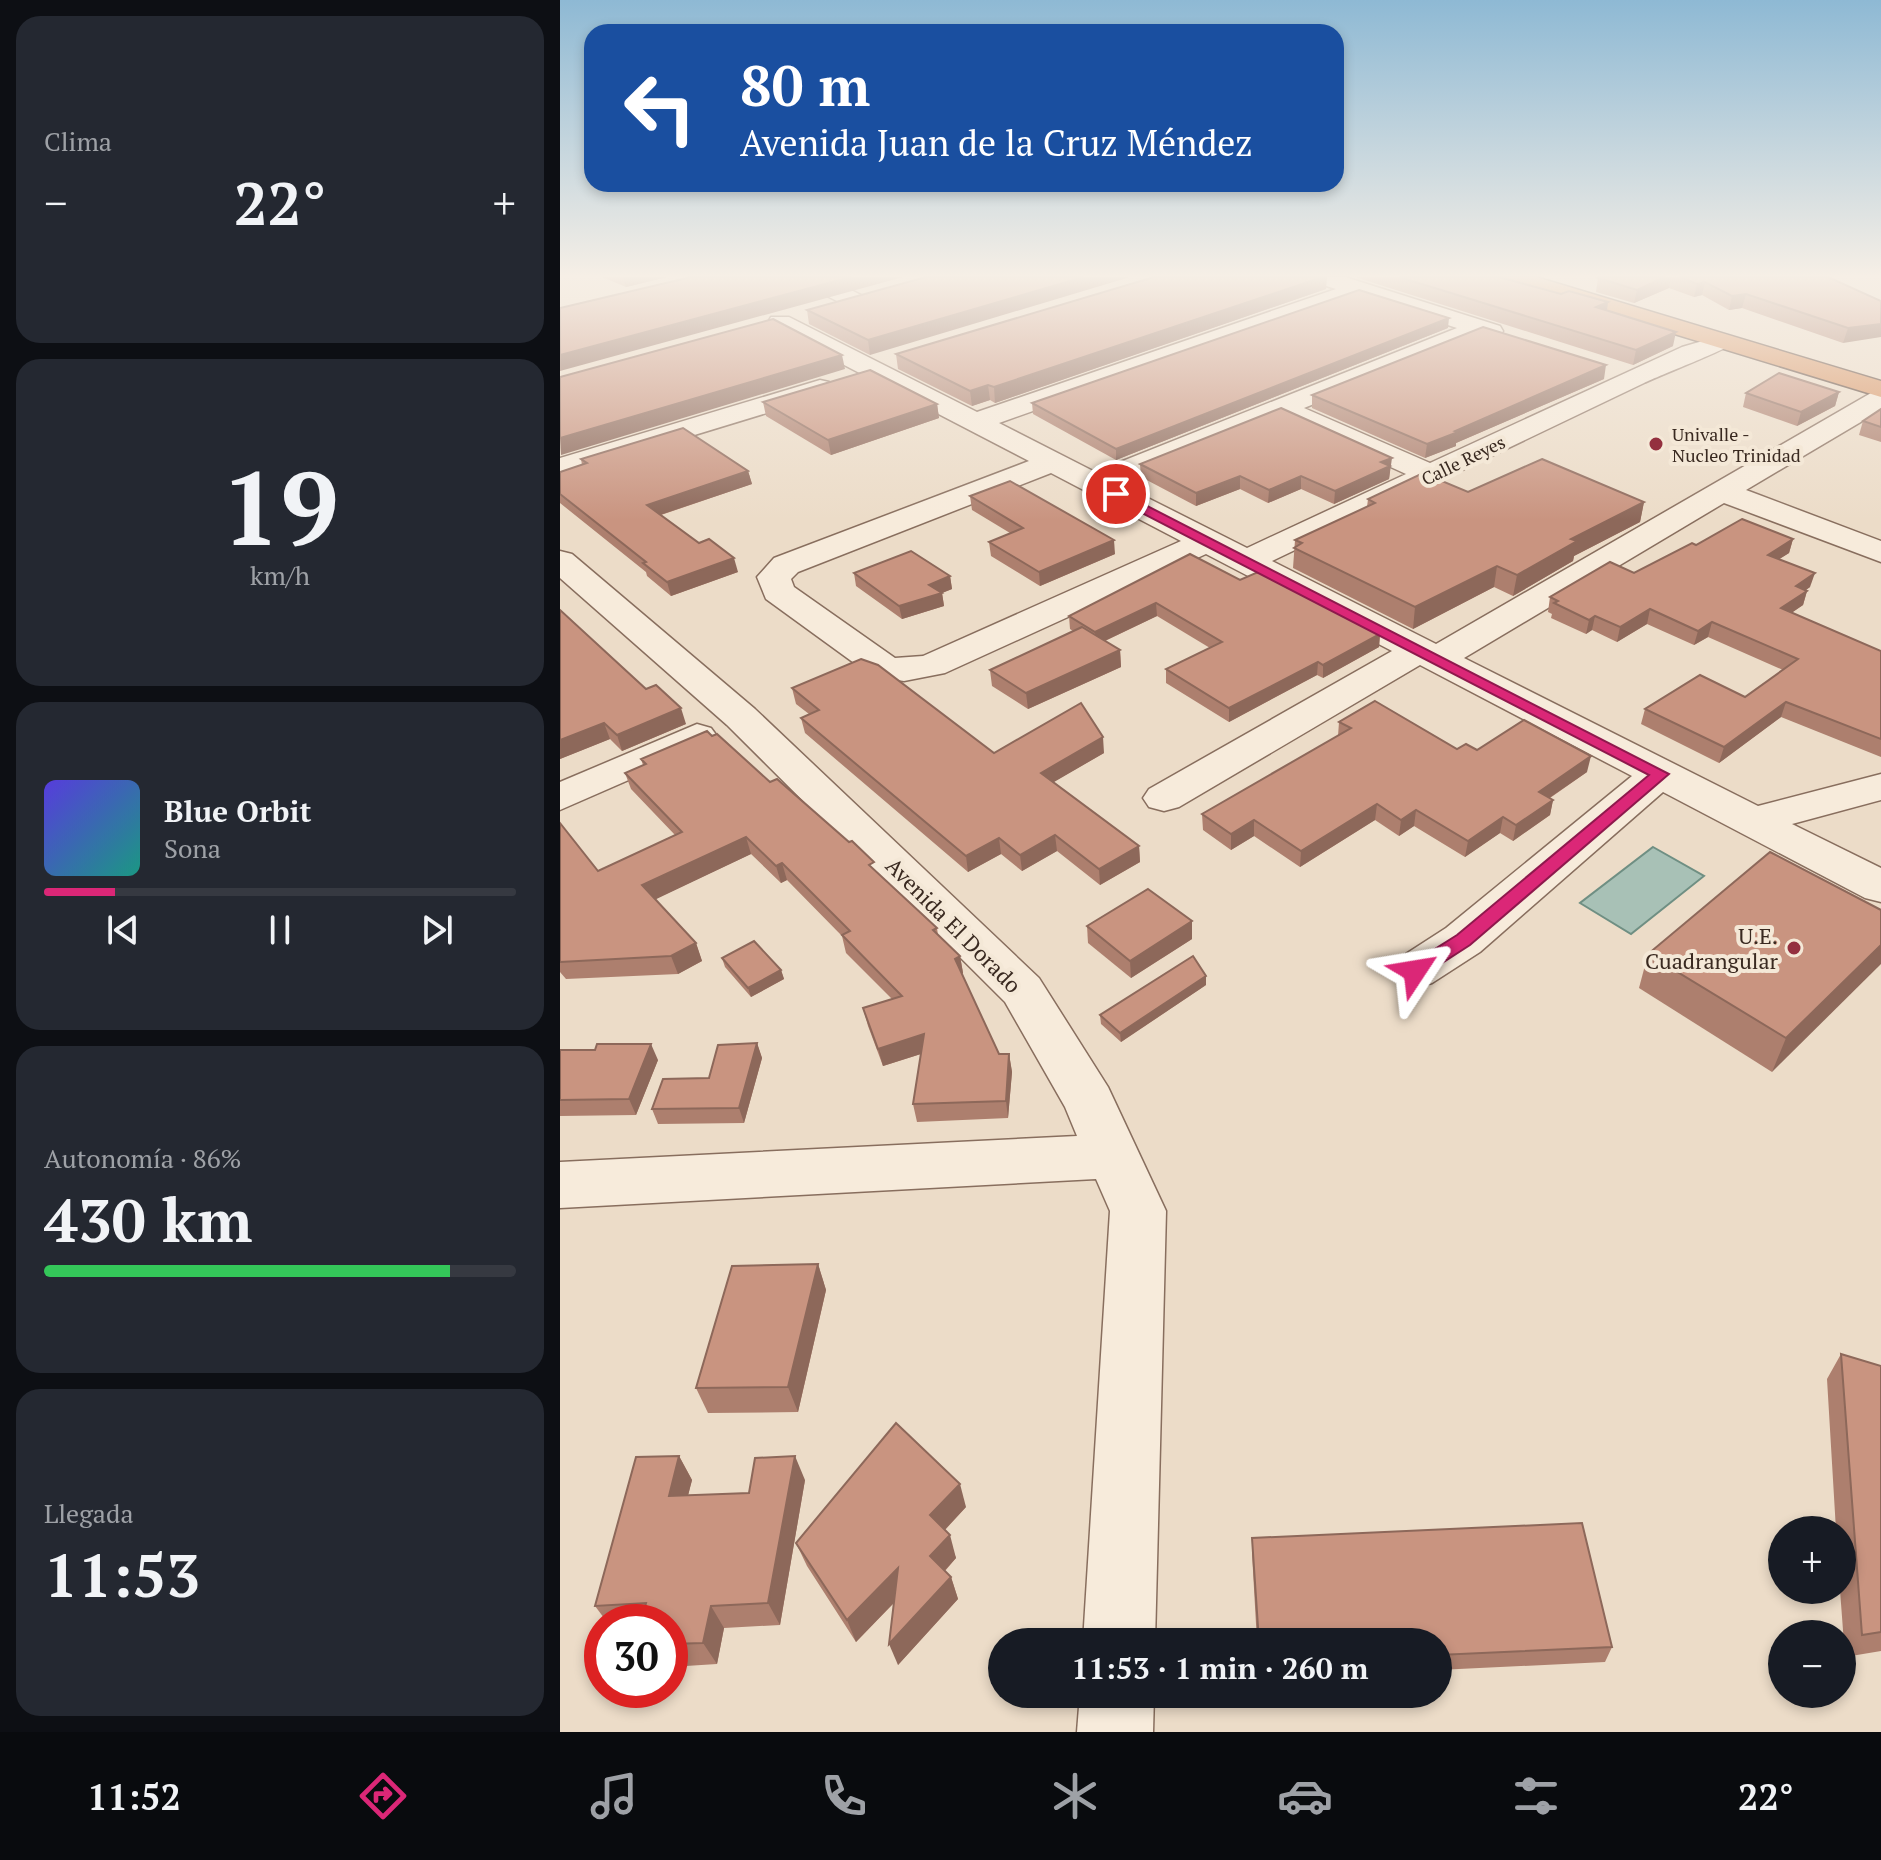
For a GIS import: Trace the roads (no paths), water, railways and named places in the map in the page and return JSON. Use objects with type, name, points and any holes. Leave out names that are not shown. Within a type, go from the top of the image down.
[{"type":"highway","points":[[1776,358],[1881,389]]},
{"type":"highway","points":[[1827,358],[1881,374]]},
{"type":"street","points":[[862,358],[975,422],[1881,887]]},
{"type":"street","points":[[975,422],[1159,358]]},
{"type":"street","points":[[1093,483],[1404,358]]},
{"type":"street","name":"Calle Reyes","points":[[1246,561],[1678,358]]},
{"type":"street","points":[[560,467],[879,365]]},
{"type":"street","points":[[1607,368],[1635,377]]},
{"type":"street","points":[[1164,798],[1725,493],[1881,399]]},
{"type":"street","points":[[1280,407],[1432,475]]},
{"type":"street","points":[[1053,462],[786,565],[774,577],[778,592],[885,668],[904,670],[932,665],[1207,541]]},
{"type":"street","points":[[1725,493],[1881,552]]},
{"type":"street","name":"Avenida El Dorado","points":[[567,576],[741,717],[1022,990],[1089,1102],[1138,1211],[1120,1628]]},
{"type":"street","points":[[560,797],[741,717]]},
{"type":"street","points":[[1415,971],[1463,940],[1660,774]]},
{"type":"street","points":[[1752,821],[1881,787]]},
{"type":"street","points":[[560,1185],[1113,1156]]},
{"type":"street","points":[[1115,1732],[1116,1708]]},
{"type":"place","name":"Univalle - Nucleo Trinidad","points":[[1656,444]]},
{"type":"place","name":"U.E. Cuadrangular","points":[[1794,948]]}]
